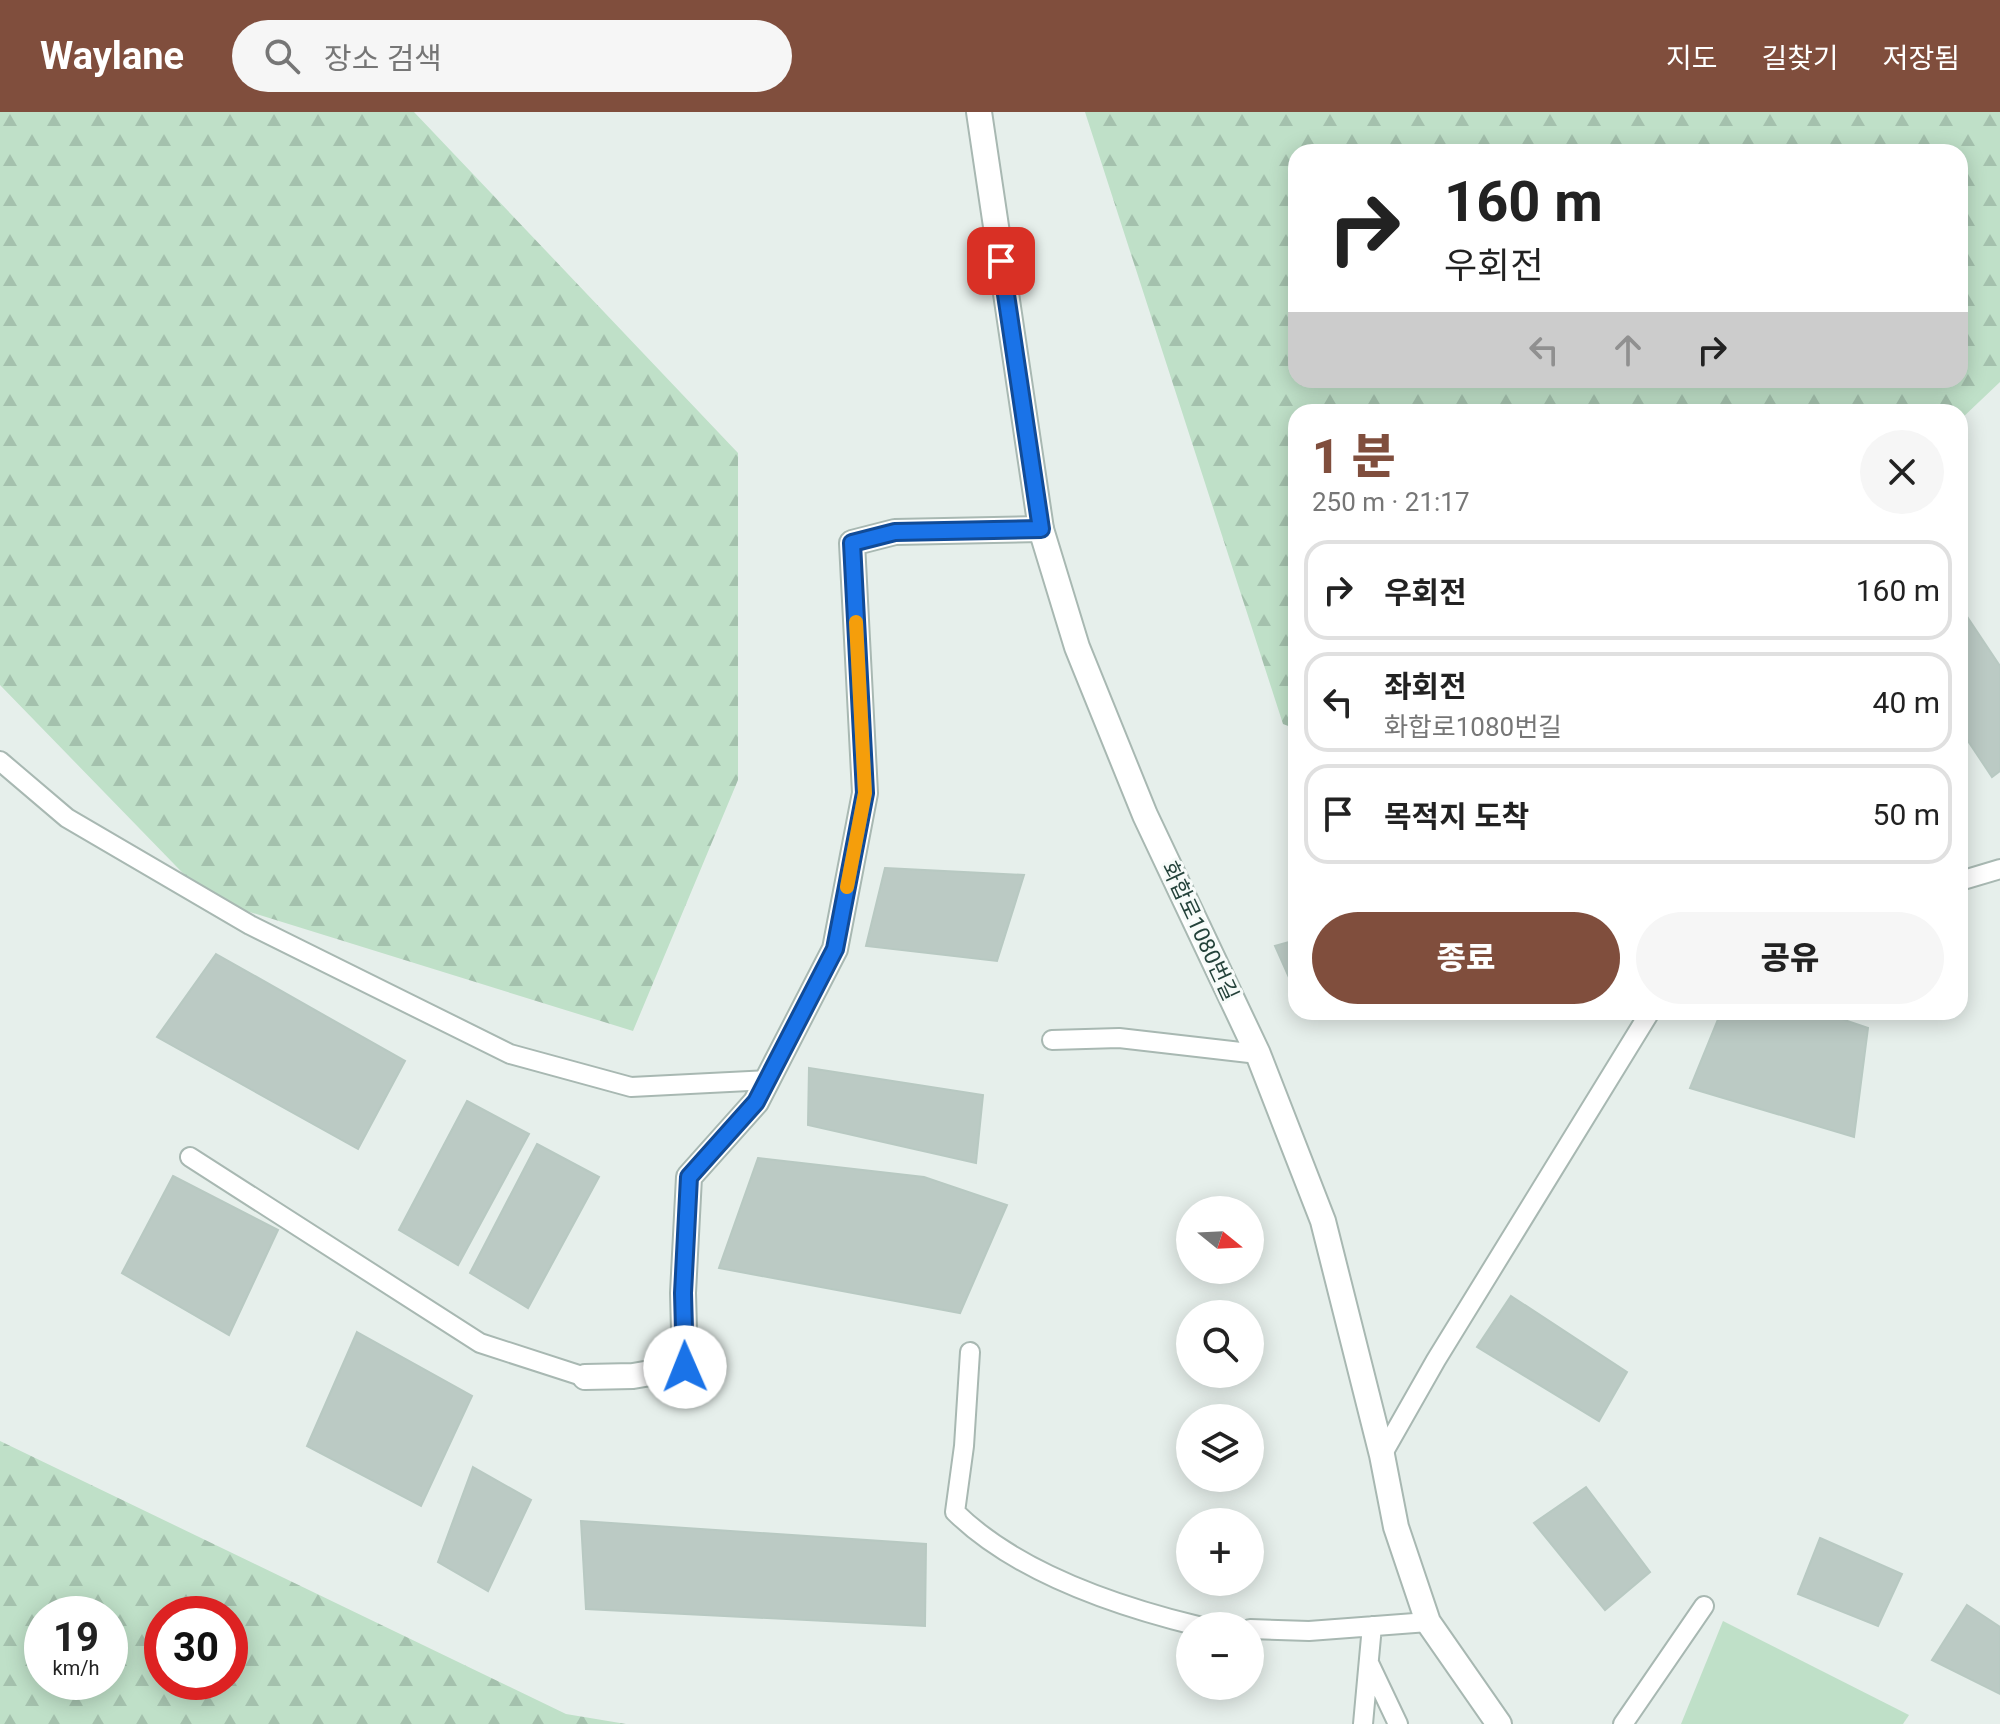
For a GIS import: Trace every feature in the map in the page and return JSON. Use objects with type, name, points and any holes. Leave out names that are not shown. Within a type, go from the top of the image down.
[{"type":"street","name":"화합로1080번길","points":[[979,112],[1041,529],[1077,647],[1145,815],[1258,1054],[1323,1221],[1382,1455],[1396,1527],[1428,1622],[1499,1724]]},
{"type":"street","points":[[585,1377],[633,1376],[685,1367],[683,1293],[689,1177],[756,1102],[835,949],[865,793],[852,543],[895,532],[1041,529]]},
{"type":"lane","points":[[0,761],[67,818],[250,925],[510,1054],[631,1087],[767,1080]]},
{"type":"lane","points":[[1968,879],[2000,869]]},
{"type":"lane","points":[[1382,1455],[1436,1360],[1645,1020]]},
{"type":"lane","points":[[1052,1040],[1119,1038],[1258,1054]]},
{"type":"lane","points":[[190,1157],[480,1343],[585,1377]]},
{"type":"lane","points":[[970,1352],[964,1446],[955,1512],[977,1533],[1063,1582],[1143,1613],[1176,1621]]},
{"type":"lane","points":[[1623,1724],[1704,1606]]},
{"type":"lane","points":[[1264,1629],[1309,1631],[1428,1622]]},
{"type":"lane","points":[[1363,1724],[1372,1626]]},
{"type":"lane","points":[[1369,1663],[1398,1724]]},
{"type":"green space","points":[[0,112],[414,112],[738,453],[738,780],[633,1031],[208,899],[0,685]]},
{"type":"green space","points":[[1085,112],[2000,112],[2000,382],[1968,412],[1968,404],[1288,404],[1288,726],[1283,724]]},
{"type":"green space","points":[[0,1441],[566,1714],[626,1724],[0,1724]]},
{"type":"green space","points":[[1723,1621],[1909,1715],[1903,1724],[1681,1724]]},
{"type":"building","points":[[1968,618],[2000,666],[2000,771],[1992,777],[1968,741]]},
{"type":"building","points":[[885,868],[1024,875],[997,961],[866,946]]},
{"type":"building","points":[[1288,942],[1288,975],[1275,946]]},
{"type":"building","points":[[216,954],[405,1061],[358,1149],[157,1037]]},
{"type":"building","points":[[1718,1020],[1844,1020],[1868,1028],[1854,1137],[1690,1088]]},
{"type":"building","points":[[809,1068],[983,1095],[976,1163],[808,1125]]},
{"type":"building","points":[[467,1101],[529,1134],[458,1265],[399,1230]]},
{"type":"building","points":[[537,1144],[599,1177],[528,1308],[470,1273]]},
{"type":"building","points":[[758,1158],[924,1177],[1007,1205],[960,1313],[719,1268]]},
{"type":"building","points":[[173,1176],[278,1230],[229,1335],[122,1273]]},
{"type":"building","points":[[1511,1296],[1627,1372],[1599,1421],[1477,1347]]},
{"type":"building","points":[[357,1332],[472,1396],[421,1506],[307,1446]]},
{"type":"building","points":[[473,1467],[531,1500],[488,1591],[438,1562]]},
{"type":"building","points":[[1586,1487],[1650,1572],[1605,1610],[1534,1523]]},
{"type":"building","points":[[581,1521],[926,1544],[925,1626],[586,1609]]},
{"type":"building","points":[[1820,1538],[1902,1574],[1878,1626],[1798,1594]]},
{"type":"building","points":[[1967,1605],[2000,1627],[2000,1694],[1932,1660]]},
{"type":"slow traffic","points":[[847,887],[865,793],[856,622]]},
{"type":"route","points":[[685,1367],[683,1293],[689,1177],[756,1102],[835,949],[865,793],[852,543],[895,532],[1041,529],[1001,261]]}]
